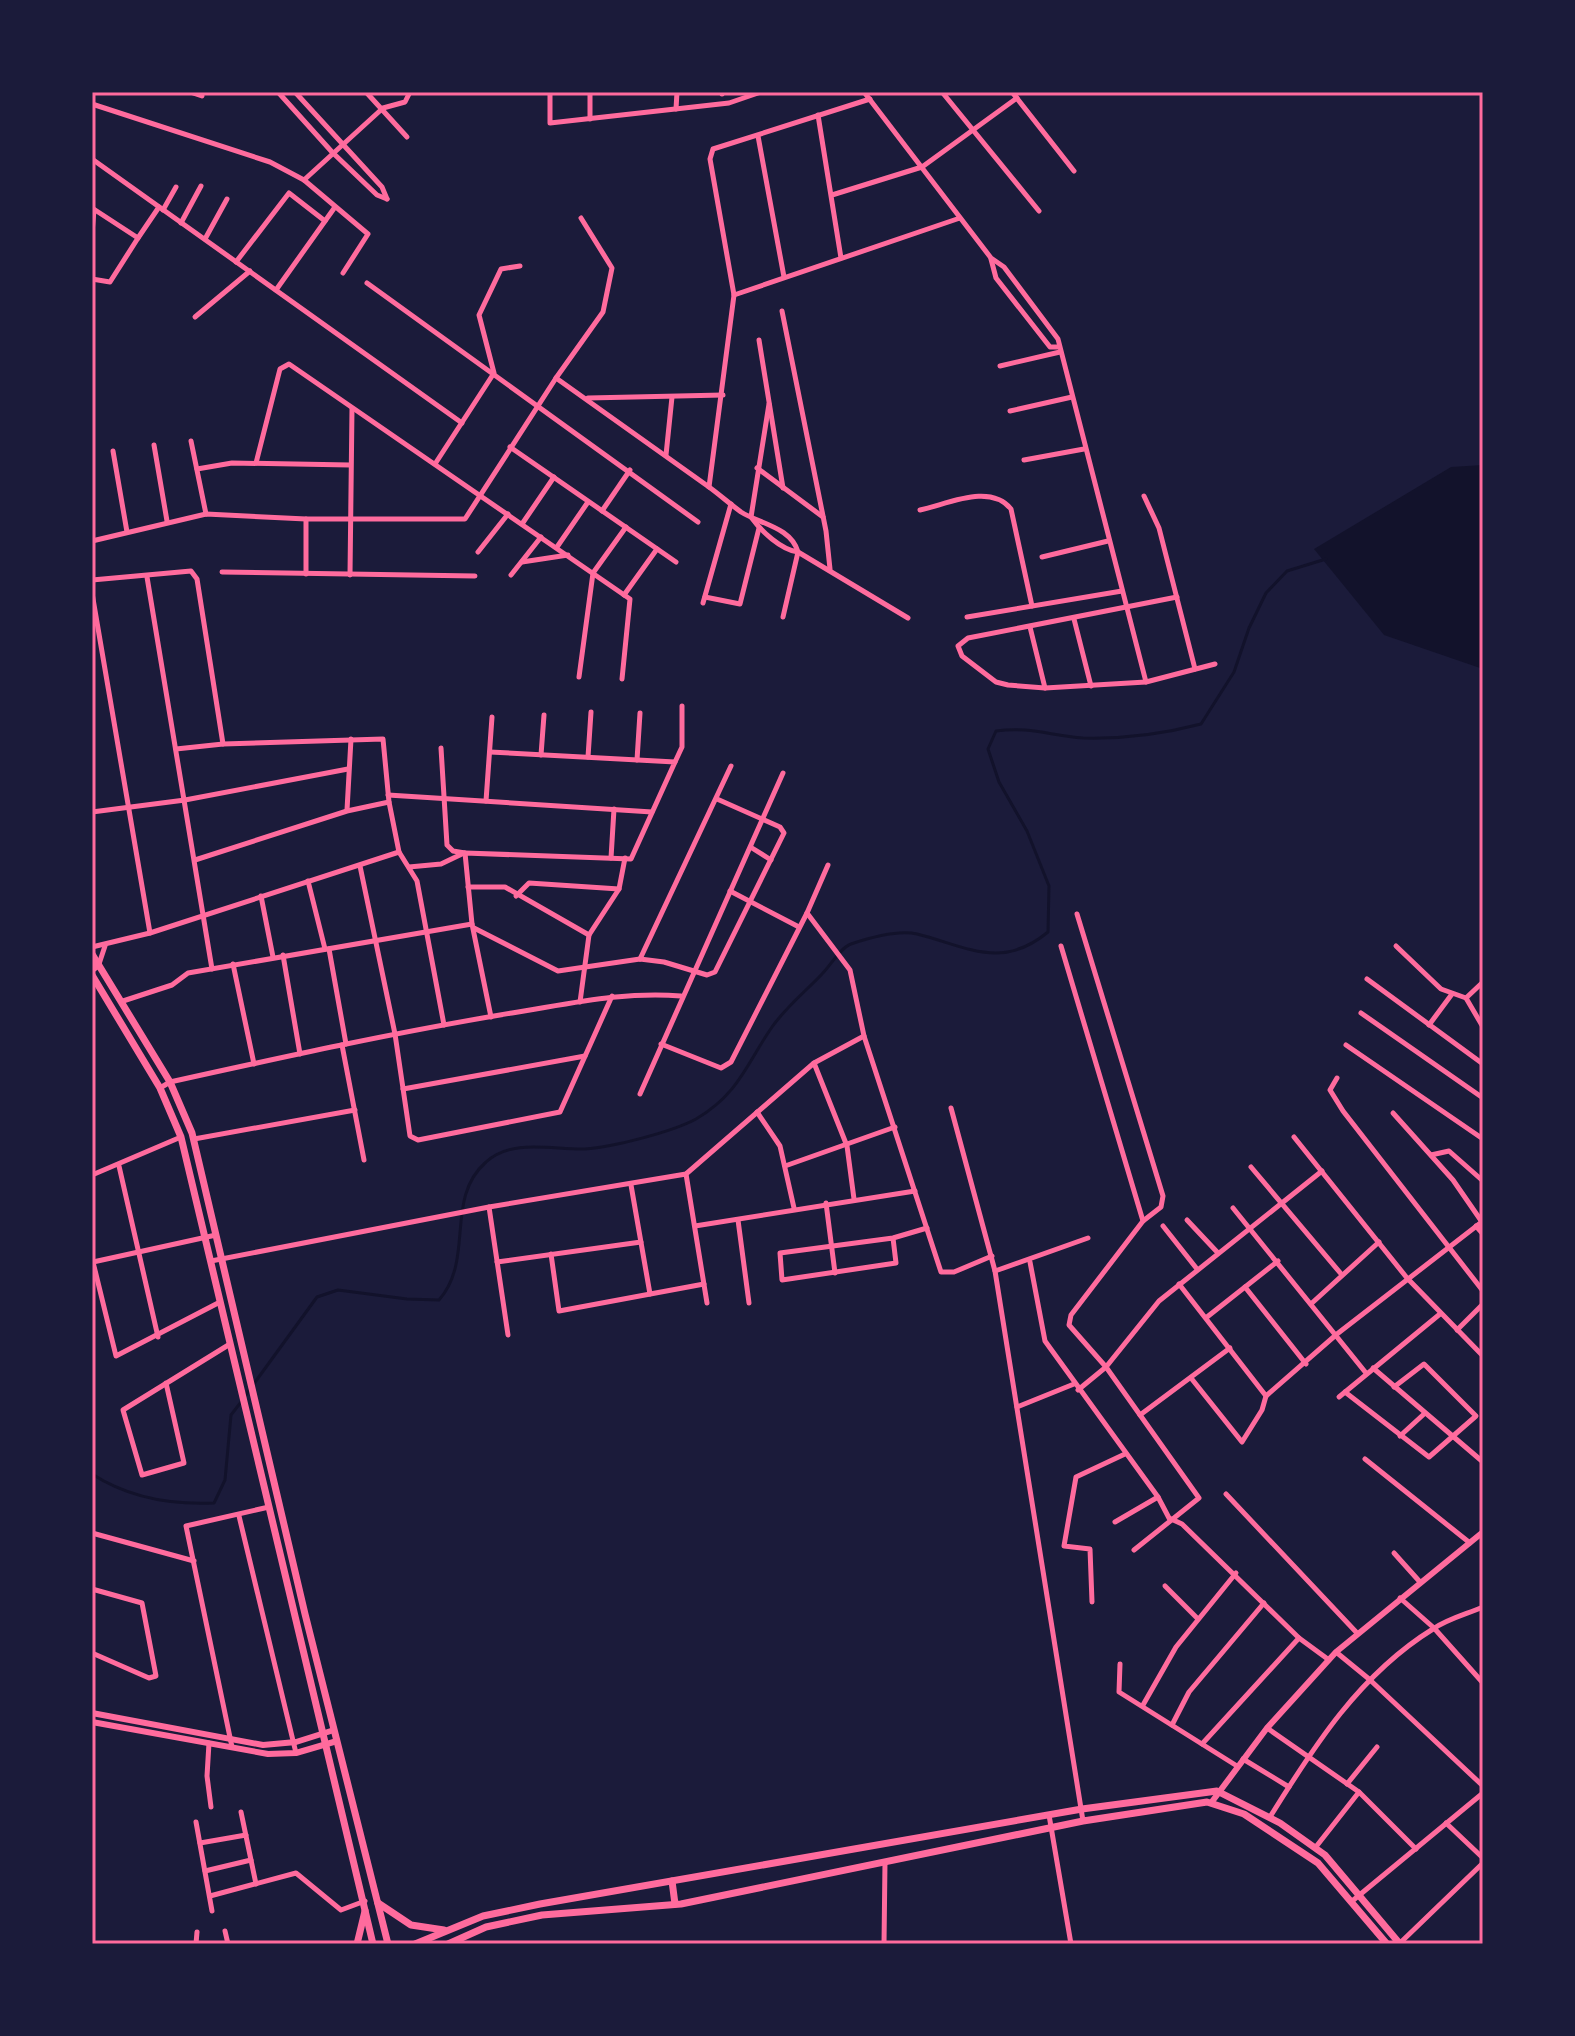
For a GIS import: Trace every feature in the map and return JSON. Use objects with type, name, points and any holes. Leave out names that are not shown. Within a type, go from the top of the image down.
[{"type":"main road","points":[[92,954],[94,970],[160,1088],[181,1137],[373,1944]]},
{"type":"main road","points":[[94,970],[123,1001],[170,1082],[194,1139],[388,1944]]},
{"type":"main road","points":[[415,1944],[490,1915],[1082,1809],[1217,1791],[1270,1817],[1315,1848],[1361,1894],[1399,1944]]},
{"type":"main road","points":[[453,1943],[486,1927],[542,1915],[675,1904],[1051,1827],[1211,1803],[1244,1814],[1318,1863],[1387,1944]]},
{"type":"main road","points":[[672,1881],[675,1904]]},
{"type":"main road","points":[[378,1903],[411,1925],[447,1931]]},
{"type":"main road","points":[[357,1944],[365,1904]]},
{"type":"street","points":[[190,92],[202,93]]},
{"type":"street","points":[[278,92],[332,152],[377,195],[387,199],[382,187],[295,92]]},
{"type":"street","points":[[366,92],[407,137]]},
{"type":"street","points":[[304,180],[383,108],[405,102],[410,92]]},
{"type":"street","points":[[550,92],[550,123],[729,103],[761,92]]},
{"type":"street","points":[[590,92],[590,119]]},
{"type":"street","points":[[676,109],[677,92]]},
{"type":"street","points":[[864,92],[991,258],[1004,267],[1058,339],[1146,682]]},
{"type":"street","points":[[942,92],[1039,211]]},
{"type":"street","points":[[832,195],[922,167],[974,130],[1015,95],[1074,171]]},
{"type":"street","points":[[709,487],[734,295],[710,159],[713,149],[870,99]]},
{"type":"street","points":[[92,104],[270,162],[304,180],[368,234],[343,273]]},
{"type":"street","points":[[818,115],[841,258]]},
{"type":"street","points":[[758,136],[784,277]]},
{"type":"street","points":[[92,159],[462,423]]},
{"type":"street","points":[[181,223],[201,186]]},
{"type":"street","points":[[92,279],[110,282],[176,187]]},
{"type":"street","points":[[236,262],[289,193],[325,221]]},
{"type":"street","points":[[205,239],[227,199]]},
{"type":"street","points":[[276,290],[335,207]]},
{"type":"street","points":[[93,208],[138,238]]},
{"type":"street","points":[[92,233],[93,208]]},
{"type":"street","points":[[92,541],[206,514],[306,519],[465,519],[556,378],[603,312],[612,268],[581,218]]},
{"type":"street","points":[[734,295],[960,218]]},
{"type":"street","points":[[991,258],[996,278],[1050,347],[1059,350]]},
{"type":"street","points":[[435,464],[494,373],[479,315],[501,269],[520,266]]},
{"type":"street","points":[[195,317],[250,271]]},
{"type":"street","points":[[367,283],[698,522]]},
{"type":"street","points":[[1021,310],[1032,303]]},
{"type":"street","points":[[782,311],[823,517],[830,570]]},
{"type":"street","points":[[759,340],[783,488]]},
{"type":"street","points":[[1000,366],[1059,350]]},
{"type":"street","points":[[256,463],[280,369],[289,364],[630,599],[622,679]]},
{"type":"street","points":[[556,378],[731,504],[751,517],[768,522],[795,542],[798,552],[783,617]]},
{"type":"street","points":[[587,398],[723,395]]},
{"type":"street","points":[[666,455],[672,397]]},
{"type":"street","points":[[1010,411],[1072,397]]},
{"type":"street","points":[[769,404],[751,517],[759,528],[791,551],[830,570],[908,618]]},
{"type":"street","points":[[350,575],[353,407]]},
{"type":"street","points":[[191,441],[206,514]]},
{"type":"street","points":[[154,445],[167,521]]},
{"type":"street","points":[[510,447],[676,562]]},
{"type":"street","points":[[1024,460],[1084,449]]},
{"type":"street","points":[[113,451],[127,532]]},
{"type":"street","points":[[197,469],[256,463],[350,465]]},
{"type":"street","points":[[757,468],[823,517]]},
{"type":"street","points":[[602,511],[630,470]]},
{"type":"street","points":[[522,524],[554,477]]},
{"type":"street","points":[[920,510],[986,495],[1004,501],[1011,509],[1032,606]]},
{"type":"street","points":[[1144,496],[1159,528],[1195,669]]},
{"type":"street","points":[[557,547],[588,502]]},
{"type":"street","points":[[731,504],[704,600],[740,604],[759,528]]},
{"type":"street","points":[[478,552],[508,514]]},
{"type":"street","points":[[306,519],[306,575]]},
{"type":"street","points":[[579,677],[593,573],[626,527]]},
{"type":"street","points":[[511,575],[541,537]]},
{"type":"street","points":[[1042,557],[1108,541]]},
{"type":"street","points":[[624,595],[657,549]]},
{"type":"street","points":[[521,562],[568,555]]},
{"type":"street","points":[[92,580],[191,571],[197,579],[223,744]]},
{"type":"street","points":[[222,572],[475,576]]},
{"type":"street","points":[[147,577],[212,969]]},
{"type":"street","points":[[967,617],[1122,591]]},
{"type":"street","points":[[92,593],[150,933]]},
{"type":"street","points":[[1177,597],[968,638],[960,642],[958,651],[996,682],[1045,688],[1146,682],[1215,664]]},
{"type":"street","points":[[1074,619],[1091,686]]},
{"type":"street","points":[[1030,627],[1045,688]]},
{"type":"street","points":[[441,748],[447,845],[453,851],[631,859],[682,747],[682,706]]},
{"type":"street","points":[[588,757],[591,712]]},
{"type":"street","points":[[637,760],[640,713]]},
{"type":"street","points":[[541,755],[544,715]]},
{"type":"street","points":[[486,801],[492,717]]},
{"type":"street","points":[[347,811],[351,739]]},
{"type":"street","points":[[176,749],[223,744],[383,739],[388,795],[399,852],[417,881],[444,1025]]},
{"type":"street","points":[[490,752],[675,762]]},
{"type":"street","points":[[640,959],[731,766]]},
{"type":"street","points":[[92,812],[185,800],[348,769]]},
{"type":"street","points":[[640,1094],[681,996],[752,848],[783,773]]},
{"type":"street","points":[[388,795],[652,812]]},
{"type":"street","points":[[123,1001],[172,985],[188,973],[472,926],[558,971],[640,959],[664,962],[707,975],[715,972],[784,833],[764,820],[717,799]]},
{"type":"street","points":[[195,860],[347,811],[389,802]]},
{"type":"street","points":[[611,858],[614,809]]},
{"type":"street","points":[[752,848],[771,860]]},
{"type":"street","points":[[92,947],[150,933],[399,852]]},
{"type":"street","points":[[409,867],[441,864],[465,853]]},
{"type":"street","points":[[465,853],[472,926],[491,1017]]},
{"type":"street","points":[[457,856],[466,867]]},
{"type":"street","points":[[580,1002],[589,935],[619,889],[625,858]]},
{"type":"street","points":[[661,1044],[721,1068],[731,1062],[828,865]]},
{"type":"street","points":[[360,866],[395,1034],[410,1136],[418,1140],[560,1112],[612,996]]},
{"type":"street","points":[[308,881],[327,949],[364,1160]]},
{"type":"street","points":[[516,896],[529,883],[619,889]]},
{"type":"street","points":[[468,887],[505,887],[589,935]]},
{"type":"street","points":[[730,891],[799,927]]},
{"type":"street","points":[[261,896],[273,957]]},
{"type":"street","points":[[807,913],[825,932],[850,970],[864,1036],[941,1272],[954,1272],[992,1256]]},
{"type":"street","points":[[1077,914],[1163,1196],[1161,1207],[1143,1221],[1071,1315],[1069,1325],[1106,1367],[1199,1498],[1169,1518],[1134,1550]]},
{"type":"street","points":[[94,970],[105,946]]},
{"type":"street","points":[[1061,946],[1143,1221]]},
{"type":"street","points":[[1396,946],[1441,989],[1466,998],[1483,1027]]},
{"type":"street","points":[[283,955],[300,1054]]},
{"type":"street","points":[[233,964],[254,1064]]},
{"type":"street","points":[[1367,979],[1483,1064]]},
{"type":"street","points":[[1466,998],[1483,982]]},
{"type":"street","points":[[160,1088],[170,1082],[444,1025],[612,996],[646,993],[681,996]]},
{"type":"street","points":[[1429,1025],[1452,994]]},
{"type":"street","points":[[1361,1013],[1483,1098]]},
{"type":"street","points":[[211,1261],[442,1219],[489,1207],[686,1174],[814,1063],[864,1036]]},
{"type":"street","points":[[1346,1045],[1483,1139]]},
{"type":"street","points":[[403,1089],[585,1056]]},
{"type":"street","points":[[814,1063],[847,1146],[854,1199]]},
{"type":"street","points":[[1337,1078],[1330,1090],[1343,1111],[1483,1291]]},
{"type":"street","points":[[951,1108],[995,1271],[1083,1821]]},
{"type":"street","points":[[194,1139],[355,1110]]},
{"type":"street","points":[[757,1112],[780,1146],[794,1208]]},
{"type":"street","points":[[1266,1396],[1337,1334],[1483,1221],[1393,1113]]},
{"type":"street","points":[[785,1166],[895,1127]]},
{"type":"street","points":[[92,1175],[181,1137]]},
{"type":"street","points":[[1294,1137],[1407,1278],[1483,1356]]},
{"type":"street","points":[[1431,1155],[1449,1151],[1483,1181]]},
{"type":"street","points":[[119,1166],[158,1337]]},
{"type":"street","points":[[1251,1167],[1342,1275]]},
{"type":"street","points":[[1017,1407],[1076,1387],[1106,1367],[1159,1301],[1322,1171]]},
{"type":"street","points":[[686,1174],[707,1303]]},
{"type":"street","points":[[631,1185],[650,1294]]},
{"type":"street","points":[[695,1226],[915,1191]]},
{"type":"street","points":[[826,1203],[835,1273]]},
{"type":"street","points":[[489,1207],[508,1335]]},
{"type":"street","points":[[1233,1208],[1366,1373]]},
{"type":"street","points":[[738,1220],[749,1303]]},
{"type":"street","points":[[1187,1220],[1218,1253]]},
{"type":"street","points":[[1163,1226],[1197,1270]]},
{"type":"street","points":[[1476,1226],[1483,1234]]},
{"type":"street","points":[[893,1238],[896,1263],[782,1280],[780,1253],[893,1238],[927,1228]]},
{"type":"street","points":[[217,1235],[92,1261],[116,1356],[221,1302]]},
{"type":"street","points":[[995,1271],[1030,1262],[1088,1238]]},
{"type":"street","points":[[497,1262],[641,1242]]},
{"type":"street","points":[[1312,1303],[1379,1242]]},
{"type":"street","points":[[551,1254],[559,1311],[704,1284]]},
{"type":"street","points":[[1207,1317],[1278,1261]]},
{"type":"street","points":[[1030,1262],[1045,1341],[1158,1497],[1169,1518],[1182,1524],[1236,1573],[1299,1638],[1329,1660]]},
{"type":"street","points":[[1179,1284],[1266,1396],[1266,1402],[1242,1442],[1191,1378]]},
{"type":"street","points":[[1245,1287],[1306,1364]]},
{"type":"street","points":[[1457,1330],[1483,1304]]},
{"type":"street","points":[[1339,1397],[1440,1314]]},
{"type":"street","points":[[166,1383],[184,1463],[142,1475],[123,1410],[166,1383],[231,1344]]},
{"type":"street","points":[[1140,1415],[1230,1348]]},
{"type":"street","points":[[1345,1392],[1429,1457],[1476,1416],[1431,1367],[1424,1364],[1394,1387]]},
{"type":"street","points":[[1373,1368],[1451,1438],[1483,1462]]},
{"type":"street","points":[[1400,1436],[1424,1414]]},
{"type":"street","points":[[1092,1602],[1090,1549],[1064,1546],[1076,1477],[1125,1454]]},
{"type":"street","points":[[1365,1459],[1470,1543]]},
{"type":"street","points":[[1226,1494],[1357,1633]]},
{"type":"street","points":[[1115,1522],[1158,1497]]},
{"type":"street","points":[[232,1747],[186,1526],[270,1507]]},
{"type":"street","points":[[239,1516],[296,1742],[296,1753]]},
{"type":"street","points":[[1211,1803],[1242,1758],[1336,1652],[1483,1532]]},
{"type":"street","points":[[92,1533],[194,1561]]},
{"type":"street","points":[[1394,1553],[1420,1582]]},
{"type":"street","points":[[1143,1705],[1176,1647],[1236,1573]]},
{"type":"street","points":[[1165,1586],[1198,1619]]},
{"type":"street","points":[[92,1589],[142,1603],[156,1676],[149,1678],[92,1653]]},
{"type":"street","points":[[1399,1598],[1434,1628],[1483,1683]]},
{"type":"street","points":[[1172,1725],[1189,1692],[1264,1603]]},
{"type":"street","points":[[1270,1817],[1306,1758],[1369,1679],[1434,1628],[1483,1607]]},
{"type":"street","points":[[1202,1744],[1299,1638]]},
{"type":"street","points":[[1336,1652],[1483,1786]]},
{"type":"street","points":[[1120,1664],[1119,1692],[1129,1701],[1143,1705],[1237,1766]]},
{"type":"street","points":[[92,1713],[263,1745],[296,1742],[334,1730]]},
{"type":"street","points":[[92,1722],[268,1754],[296,1753],[337,1741]]},
{"type":"street","points":[[1267,1728],[1359,1792],[1416,1849]]},
{"type":"street","points":[[209,1734],[207,1776],[211,1807]]},
{"type":"street","points":[[1347,1784],[1377,1747]]},
{"type":"street","points":[[1242,1758],[1289,1787]]},
{"type":"street","points":[[1315,1848],[1359,1792]]},
{"type":"street","points":[[1351,1902],[1483,1793]]},
{"type":"street","points":[[241,1812],[256,1884]]},
{"type":"street","points":[[1049,1815],[1071,1944]]},
{"type":"street","points":[[196,1822],[212,1911]]},
{"type":"street","points":[[1399,1944],[1483,1860],[1446,1823]]},
{"type":"street","points":[[200,1843],[246,1835]]},
{"type":"street","points":[[205,1871],[251,1860]]},
{"type":"street","points":[[884,1944],[885,1862]]},
{"type":"street","points":[[210,1896],[296,1873],[341,1910],[365,1904]]},
{"type":"street","points":[[225,1931],[228,1944]]},
{"type":"street","points":[[196,1944],[197,1932]]},
{"type":"shaded area","points":[[1483,465],[1483,669],[1384,635],[1314,549],[1451,467]]},
{"type":"waterway","points":[[245,1396],[317,1297],[338,1290],[439,1300],[450,1284],[456,1266],[466,1193],[473,1177],[496,1155],[520,1148],[585,1149],[611,1145],[672,1129],[711,1109],[741,1077],[778,1020],[847,946],[884,935],[910,933],[968,949],[999,953],[1031,944],[1048,932],[1049,886],[1027,831],[999,782],[988,749],[996,731],[1113,738],[1201,724],[1234,672],[1249,628],[1266,593],[1287,571],[1326,559]]},
{"type":"waterway","points":[[92,1474],[120,1489],[150,1498],[182,1503],[214,1503],[225,1480],[231,1415],[241,1402]]}]
